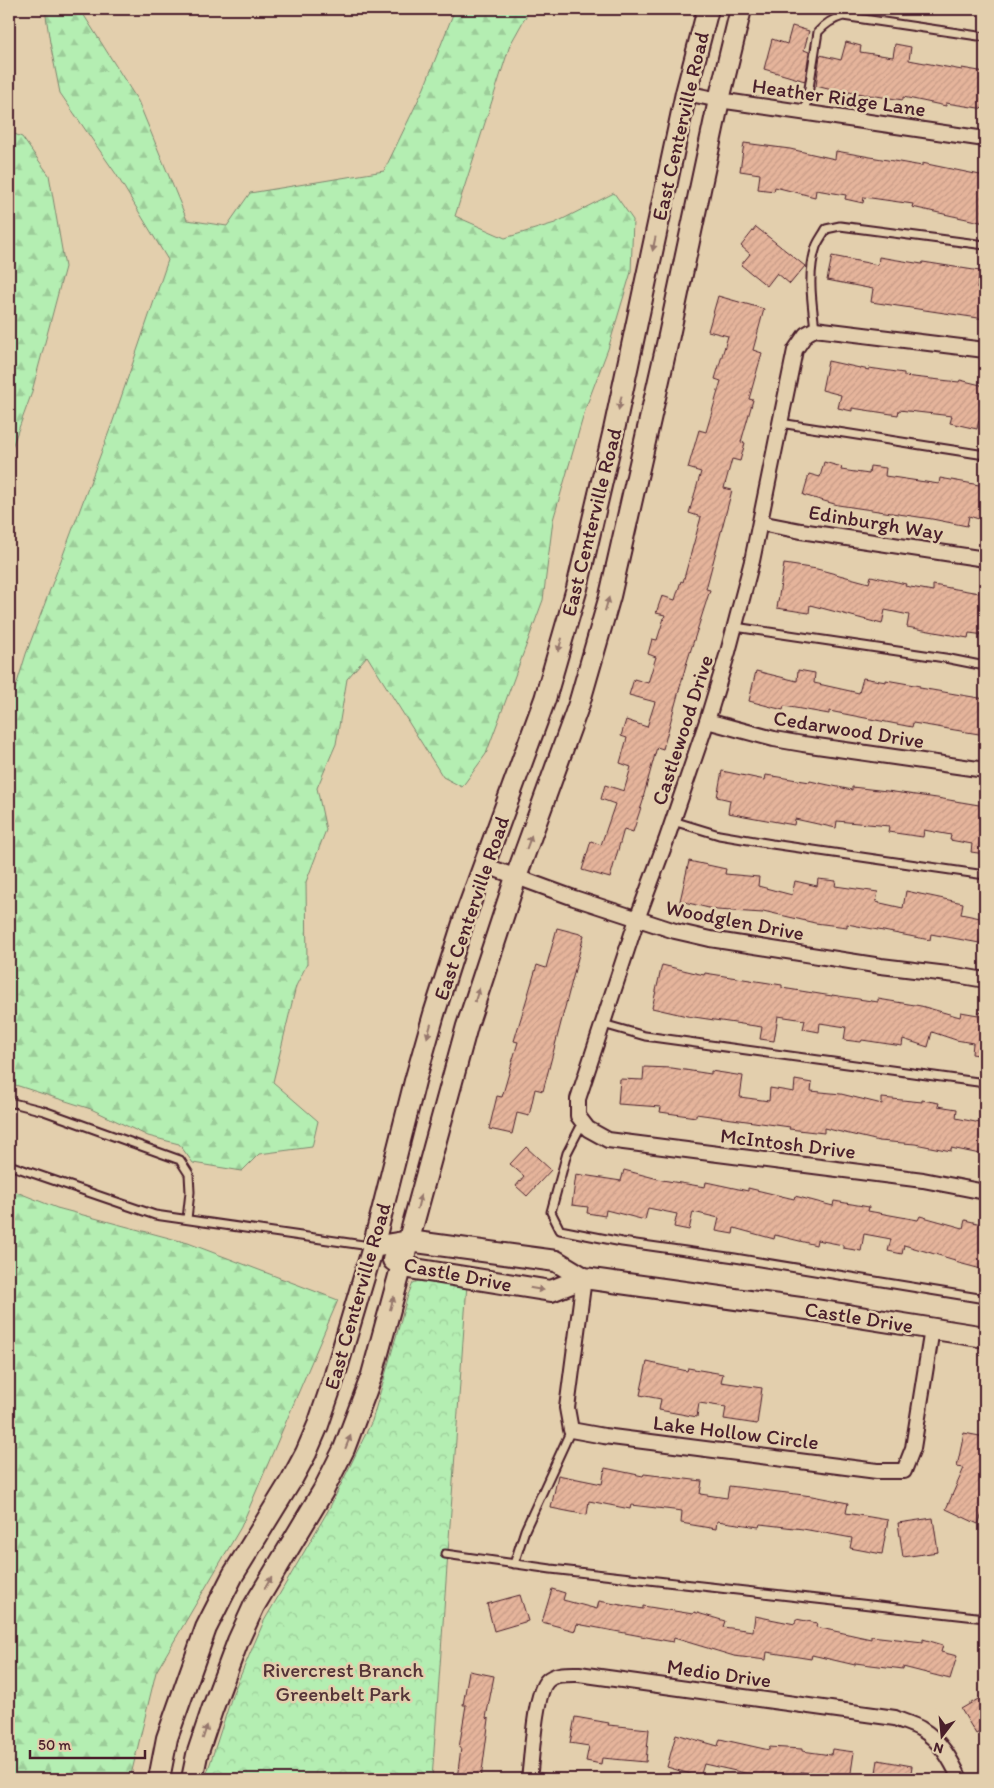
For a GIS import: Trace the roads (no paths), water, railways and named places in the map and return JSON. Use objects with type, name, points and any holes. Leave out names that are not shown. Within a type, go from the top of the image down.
[{"type":"main road","name":"East Centerville Road","points":[[159,1779],[167,1738],[206,1628],[233,1575],[292,1479],[318,1425],[347,1337],[434,1014],[465,917],[545,699],[582,570],[686,93],[708,9]]},
{"type":"main road","name":"East Centerville Road","points":[[192,1779],[197,1755],[238,1640],[254,1606],[323,1491],[348,1440],[372,1375],[403,1267],[467,1026],[516,877],[579,704],[610,596],[668,340],[719,100],[741,9]]},
{"type":"main road","name":"Castle Drive","points":[[372,1246],[409,1241],[556,1261],[584,1278],[815,1310],[985,1337]]},
{"type":"main road","name":"Castle Drive","points":[[372,1246],[403,1267],[551,1291],[584,1278]]},
{"type":"street","name":"Heather Ridge Lane","points":[[686,93],[719,100],[985,139]]},
{"type":"street","points":[[811,332],[985,350]]},
{"type":"street","name":"Castlewood Drive","points":[[585,1126],[578,1116],[578,1099],[637,918],[707,721],[735,627],[760,523],[795,350],[811,332]]},
{"type":"street","name":"Edinburgh Way","points":[[760,523],[985,559]]},
{"type":"street","name":"Cedarwood Drive","points":[[707,721],[774,739],[985,770]]},
{"type":"street","name":"Woodglen Drive","points":[[484,865],[574,898],[668,929],[710,939],[985,980]]},
{"type":"street","name":"McIntosh Drive","points":[[585,1126],[608,1140],[922,1180],[985,1192]]},
{"type":"street","points":[[571,1430],[567,1408],[584,1278]]},
{"type":"street","name":"Lake Hollow Circle","points":[[571,1430],[604,1436],[877,1471],[904,1471],[912,1448],[932,1329]]},
{"type":"street","name":"Medio Drive","points":[[530,1778],[538,1699],[546,1682],[558,1674],[579,1674],[895,1718],[921,1728],[935,1740],[950,1758],[960,1779]]},
{"type":"lane","points":[[805,113],[818,32],[833,19],[843,16],[985,36]]},
{"type":"lane","points":[[811,332],[811,274],[816,246],[826,229],[840,226],[985,244]]},
{"type":"lane","points":[[780,423],[985,455]]},
{"type":"lane","points":[[735,627],[945,658],[985,666]]},
{"type":"lane","points":[[673,821],[719,834],[763,842],[985,875]]},
{"type":"lane","points":[[603,1024],[645,1036],[985,1083]]},
{"type":"lane","points":[[9,1102],[44,1111],[180,1160],[189,1174],[190,1192],[187,1219]]},
{"type":"lane","points":[[585,1126],[567,1153],[551,1212],[560,1230],[622,1242],[735,1258],[985,1299]]},
{"type":"lane","points":[[9,1165],[154,1215],[372,1246]]},
{"type":"lane","points":[[514,1564],[525,1530],[571,1430]]},
{"type":"lane","points":[[445,1554],[514,1564],[985,1618]]},
{"type":"lane","points":[[530,1778],[546,1779]]},
{"type":"park label","name":"Rivercrest Branch Greenbelt Park","points":[[343,1681]]}]
